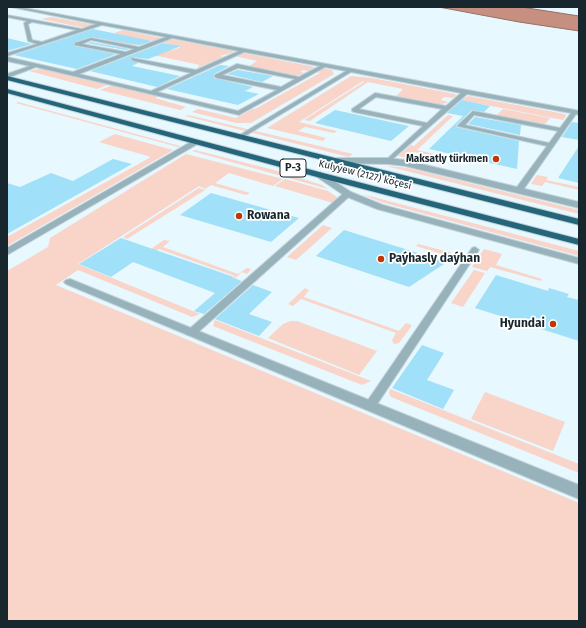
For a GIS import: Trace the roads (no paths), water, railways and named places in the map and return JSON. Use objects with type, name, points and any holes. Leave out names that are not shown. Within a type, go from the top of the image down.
[{"type":"highway","name":"Kulyýew (2127) köçesi","points":[[7,77],[579,222]]},
{"type":"highway","name":"Kulyýew (2127) köçesi","points":[[7,91],[320,175],[579,242]]},
{"type":"street","points":[[7,252],[197,142]]},
{"type":"street","points":[[335,161],[388,161],[405,163],[579,205]]},
{"type":"street","points":[[320,175],[348,194],[380,207],[579,261]]},
{"type":"street","points":[[70,282],[579,492]]},
{"type":"lane","points":[[13,7],[577,112],[562,130],[518,191]]},
{"type":"lane","points":[[42,43],[30,41],[26,23],[53,14]]},
{"type":"lane","points":[[7,16],[83,30]]},
{"type":"lane","points":[[7,55],[102,24]]},
{"type":"lane","points":[[73,74],[171,37]]},
{"type":"lane","points":[[126,54],[77,44],[91,39],[140,48]]},
{"type":"lane","points":[[151,93],[244,50]]},
{"type":"lane","points":[[7,59],[239,113],[325,65]]},
{"type":"lane","points":[[134,59],[196,72]]},
{"type":"lane","points":[[7,77],[35,66]]},
{"type":"lane","points":[[282,89],[217,76],[237,66],[301,79]]},
{"type":"lane","points":[[240,137],[351,70]]},
{"type":"lane","points":[[388,161],[465,92]]},
{"type":"lane","points":[[427,125],[354,110],[375,95],[446,108]]},
{"type":"lane","points":[[552,145],[460,126],[473,113],[562,130]]},
{"type":"lane","points":[[191,333],[348,194]]},
{"type":"lane","points":[[370,406],[475,250]]},
{"type":"place","name":"Maksatly türkmen","points":[[496,159]]},
{"type":"place","name":"Rowana","points":[[239,216]]},
{"type":"place","name":"Paýhasly daýhan","points":[[381,259]]},
{"type":"place","name":"Hyundai","points":[[553,324]]}]
